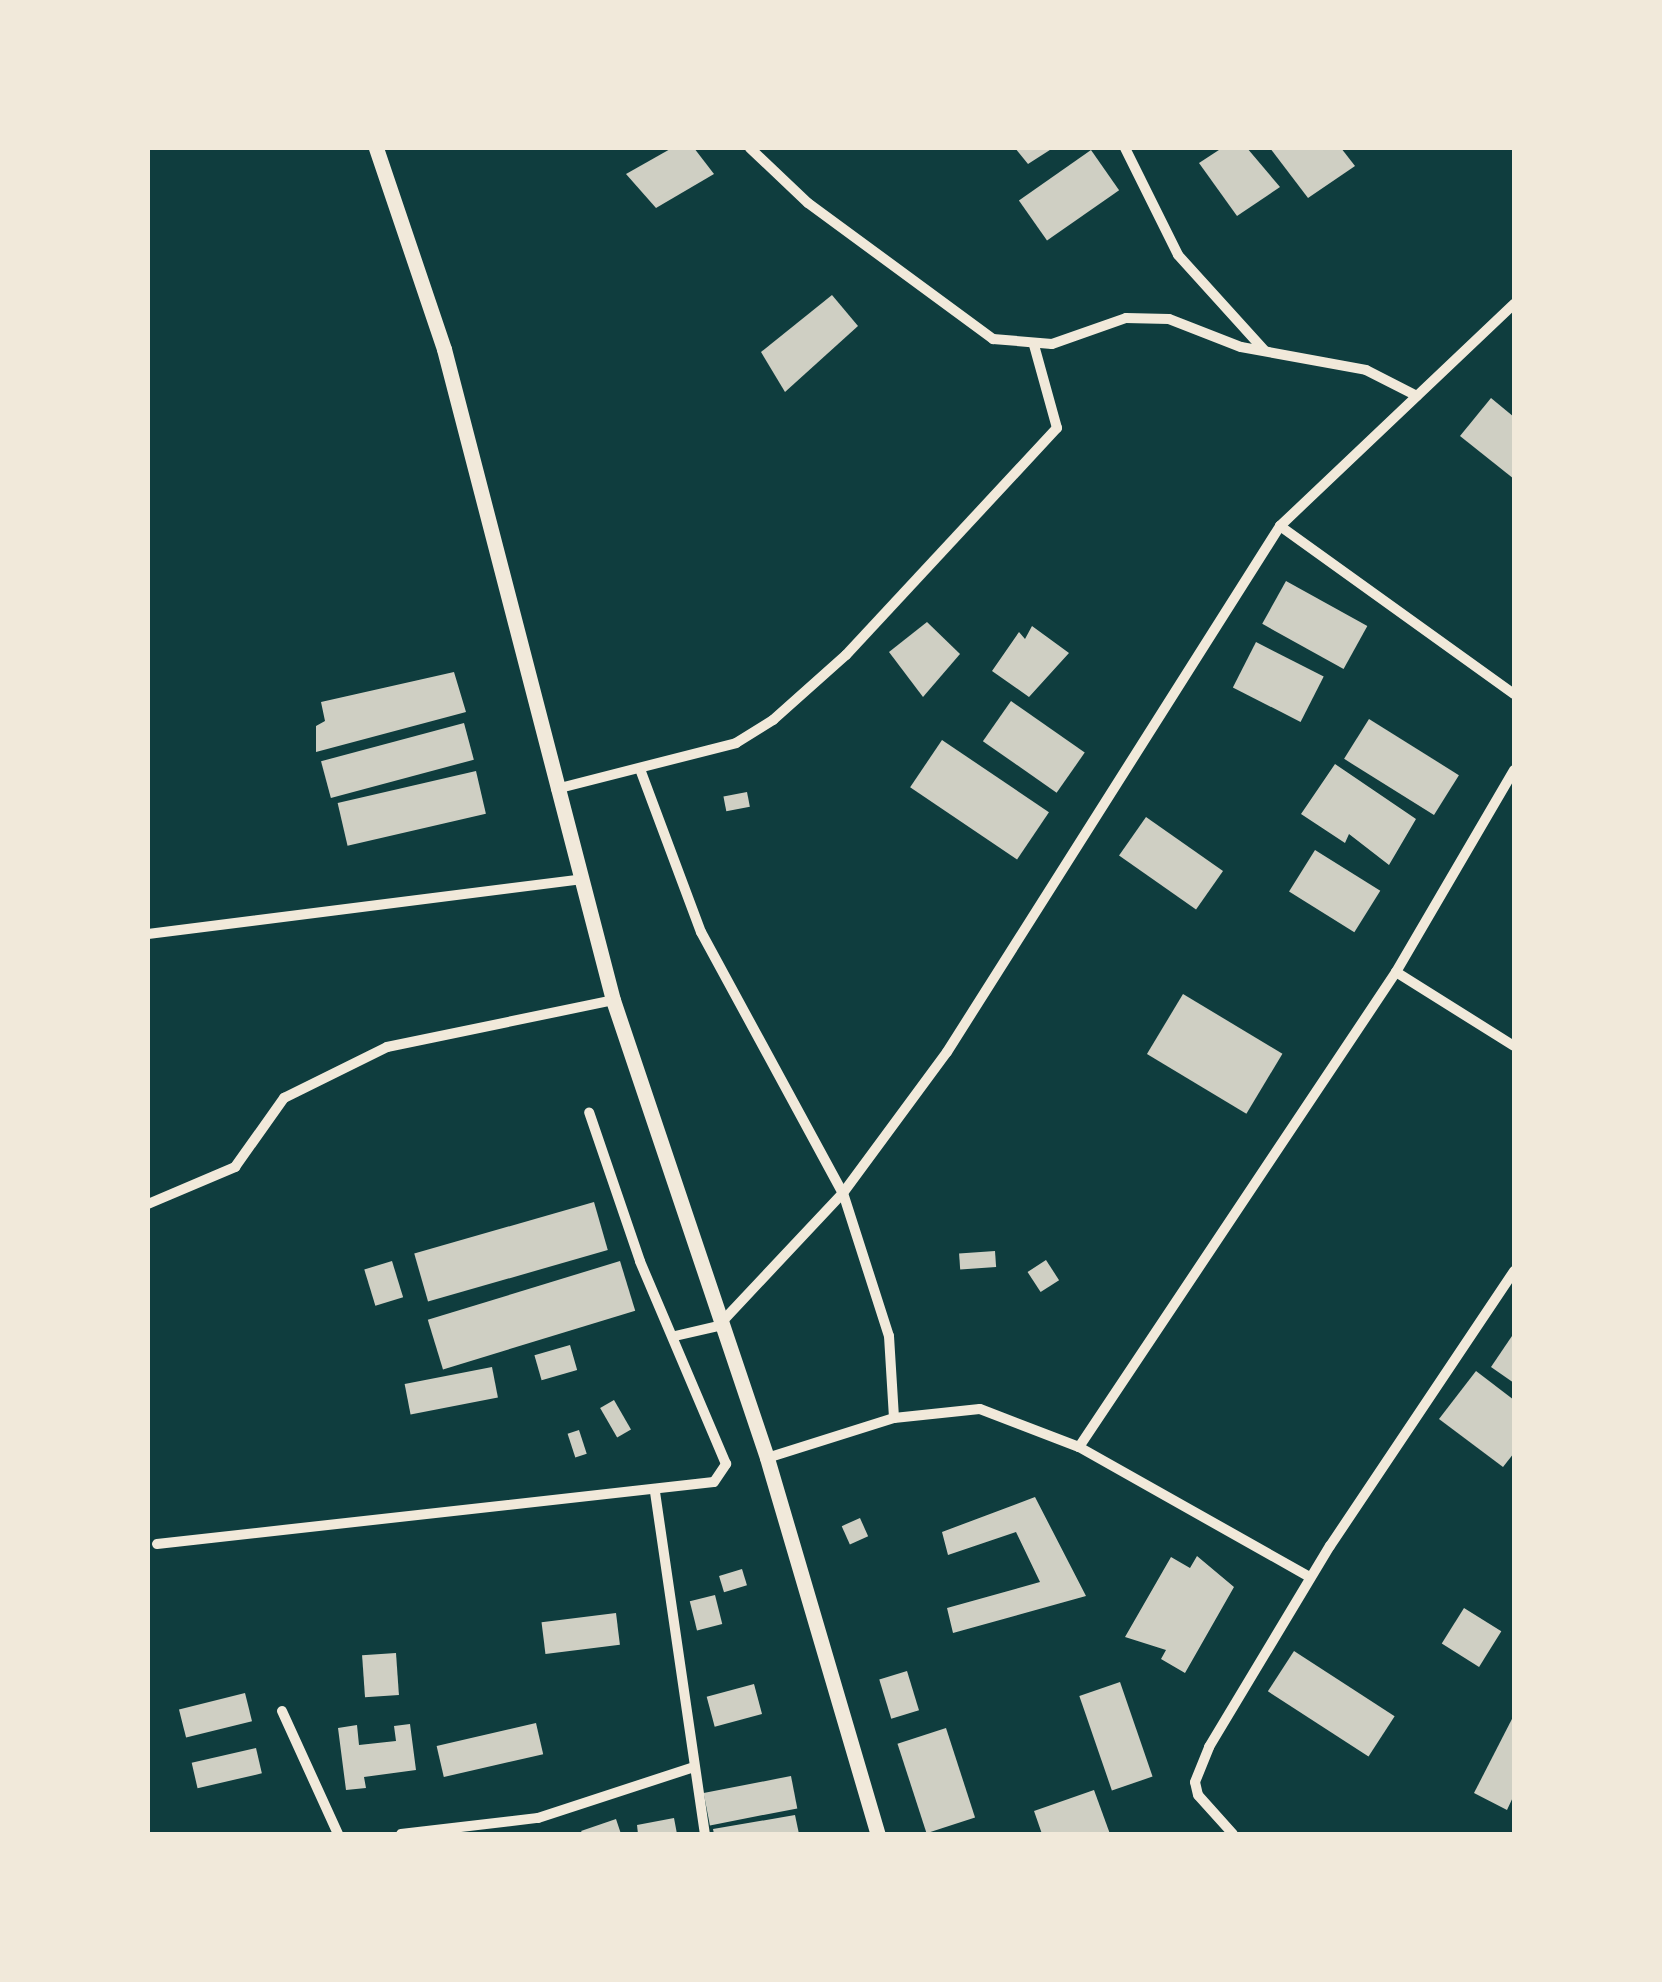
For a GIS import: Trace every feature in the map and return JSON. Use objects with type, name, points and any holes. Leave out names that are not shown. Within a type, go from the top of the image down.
[{"type":"street","points":[[376,148],[444,349],[577,880],[612,1000],[718,1326],[767,1458],[878,1834]]},
{"type":"street","points":[[750,148],[808,203],[993,339],[1034,345],[1140,318],[1169,320],[1264,351],[1325,358],[1417,396]]},
{"type":"street","points":[[1125,148],[1178,255],[1264,351]]},
{"type":"street","points":[[675,1336],[718,1326],[843,1193],[947,1052],[1280,526],[1514,304]]},
{"type":"street","points":[[555,789],[736,743],[773,720],[846,655],[1019,472],[1058,420],[1034,345]]},
{"type":"street","points":[[1280,526],[1514,694]]},
{"type":"street","points":[[640,769],[701,932],[843,1193],[889,1336],[894,1418]]},
{"type":"street","points":[[1080,1447],[1396,972],[1514,770]]},
{"type":"street","points":[[148,934],[577,880]]},
{"type":"street","points":[[1396,972],[1514,1046]]},
{"type":"street","points":[[148,1204],[235,1166],[284,1098],[387,1048],[612,1000]]},
{"type":"street","points":[[157,1544],[656,1492],[714,1482],[726,1464],[640,1261],[589,1112]]},
{"type":"street","points":[[1233,1834],[1210,1813],[1195,1782],[1310,1577],[1514,1271]]},
{"type":"street","points":[[767,1458],[894,1418],[980,1409],[1080,1447],[1310,1577]]},
{"type":"street","points":[[656,1492],[691,1768],[705,1834]]},
{"type":"street","points":[[282,1711],[338,1834]]},
{"type":"street","points":[[401,1834],[538,1818],[691,1768]]},
{"type":"building","points":[[672,148],[694,148],[714,174],[656,208],[626,174]]},
{"type":"building","points":[[1015,148],[1053,148],[1028,164]]},
{"type":"building","points":[[1222,148],[1247,148],[1280,187],[1237,216],[1199,163]]},
{"type":"building","points":[[1270,148],[1341,148],[1355,166],[1308,198]]},
{"type":"building","points":[[1091,150],[1119,190],[1047,241],[1019,200]]},
{"type":"building","points":[[832,295],[858,326],[785,392],[761,352]]},
{"type":"building","points":[[1491,398],[1514,417],[1514,479],[1460,436]]},
{"type":"building","points":[[1286,581],[1367,626],[1344,669],[1262,624]]},
{"type":"building","points":[[927,622],[960,654],[923,697],[889,652]]},
{"type":"building","points":[[1032,626],[1069,653],[1029,697],[992,671],[1019,632],[1025,639]]},
{"type":"building","points":[[1256,642],[1324,677],[1301,722],[1233,687]]},
{"type":"building","points":[[454,672],[466,712],[316,752],[316,726],[325,721],[321,702]]},
{"type":"building","points":[[1011,701],[1085,753],[1057,793],[983,741]]},
{"type":"building","points":[[1369,719],[1459,775],[1434,815],[1344,759]]},
{"type":"building","points":[[464,723],[474,760],[331,798],[321,761]]},
{"type":"building","points":[[942,740],[1049,812],[1017,859],[910,787]]},
{"type":"building","points":[[1335,764],[1416,819],[1389,865],[1349,834],[1345,843],[1301,814]]},
{"type":"building","points":[[476,771],[486,814],[348,846],[338,803]]},
{"type":"building","points":[[747,792],[750,807],[726,811],[723,797]]},
{"type":"building","points":[[1146,817],[1223,871],[1196,909],[1119,856]]},
{"type":"building","points":[[1315,850],[1380,891],[1354,932],[1289,892]]},
{"type":"building","points":[[1183,994],[1282,1054],[1246,1114],[1147,1054]]},
{"type":"building","points":[[594,1202],[608,1250],[428,1302],[414,1254]]},
{"type":"building","points":[[995,1251],[996,1267],[960,1269],[959,1254]]},
{"type":"building","points":[[1046,1260],[1059,1280],[1041,1292],[1028,1272]]},
{"type":"building","points":[[392,1261],[403,1297],[375,1306],[364,1269]]},
{"type":"building","points":[[620,1261],[635,1311],[443,1369],[428,1320]]},
{"type":"building","points":[[1514,1333],[1514,1383],[1491,1367]]},
{"type":"building","points":[[570,1345],[577,1370],[542,1380],[534,1355]]},
{"type":"building","points":[[492,1367],[498,1397],[411,1414],[405,1384]]},
{"type":"building","points":[[1476,1371],[1514,1400],[1514,1453],[1503,1467],[1439,1419]]},
{"type":"building","points":[[614,1400],[631,1429],[617,1437],[600,1408]]},
{"type":"building","points":[[579,1430],[587,1454],[575,1457],[568,1434]]},
{"type":"building","points":[[1035,1497],[1086,1596],[953,1633],[947,1608],[1040,1582],[1016,1532],[948,1555],[942,1532]]},
{"type":"building","points":[[860,1518],[868,1536],[850,1544],[842,1526]]},
{"type":"building","points":[[1197,1556],[1234,1587],[1185,1673],[1161,1659],[1166,1650],[1125,1637],[1171,1557],[1190,1568]]},
{"type":"building","points":[[742,1569],[747,1585],[724,1592],[719,1576]]},
{"type":"building","points":[[715,1595],[722,1624],[697,1630],[690,1601]]},
{"type":"building","points":[[1464,1608],[1501,1631],[1479,1667],[1442,1644]]},
{"type":"building","points":[[616,1613],[620,1645],[545,1654],[542,1622]]},
{"type":"building","points":[[1294,1651],[1395,1716],[1368,1757],[1268,1691]]},
{"type":"building","points":[[396,1653],[399,1695],[365,1697],[362,1655]]},
{"type":"building","points":[[907,1671],[919,1710],[891,1719],[879,1679]]},
{"type":"building","points":[[1120,1682],[1153,1777],[1112,1791],[1079,1696]]},
{"type":"building","points":[[754,1684],[762,1714],[715,1727],[707,1697]]},
{"type":"building","points":[[245,1693],[252,1721],[186,1738],[179,1709]]},
{"type":"building","points":[[1514,1715],[1514,1795],[1507,1810],[1474,1793]]},
{"type":"building","points":[[536,1723],[543,1754],[444,1777],[437,1746]]},
{"type":"building","points":[[410,1724],[416,1770],[364,1777],[366,1788],[346,1790],[338,1728],[357,1725],[359,1745],[396,1741],[394,1726]]},
{"type":"building","points":[[946,1728],[975,1817],[927,1833],[897,1744]]},
{"type":"building","points":[[256,1748],[262,1773],[198,1788],[192,1763]]},
{"type":"building","points":[[791,1776],[797,1808],[710,1825],[704,1793]]},
{"type":"building","points":[[1094,1790],[1110,1834],[1042,1834],[1034,1811]]},
{"type":"building","points":[[795,1815],[799,1834],[714,1834],[713,1829]]},
{"type":"building","points":[[674,1818],[677,1834],[638,1834],[637,1825]]},
{"type":"building","points":[[616,1819],[621,1834],[581,1831]]}]
